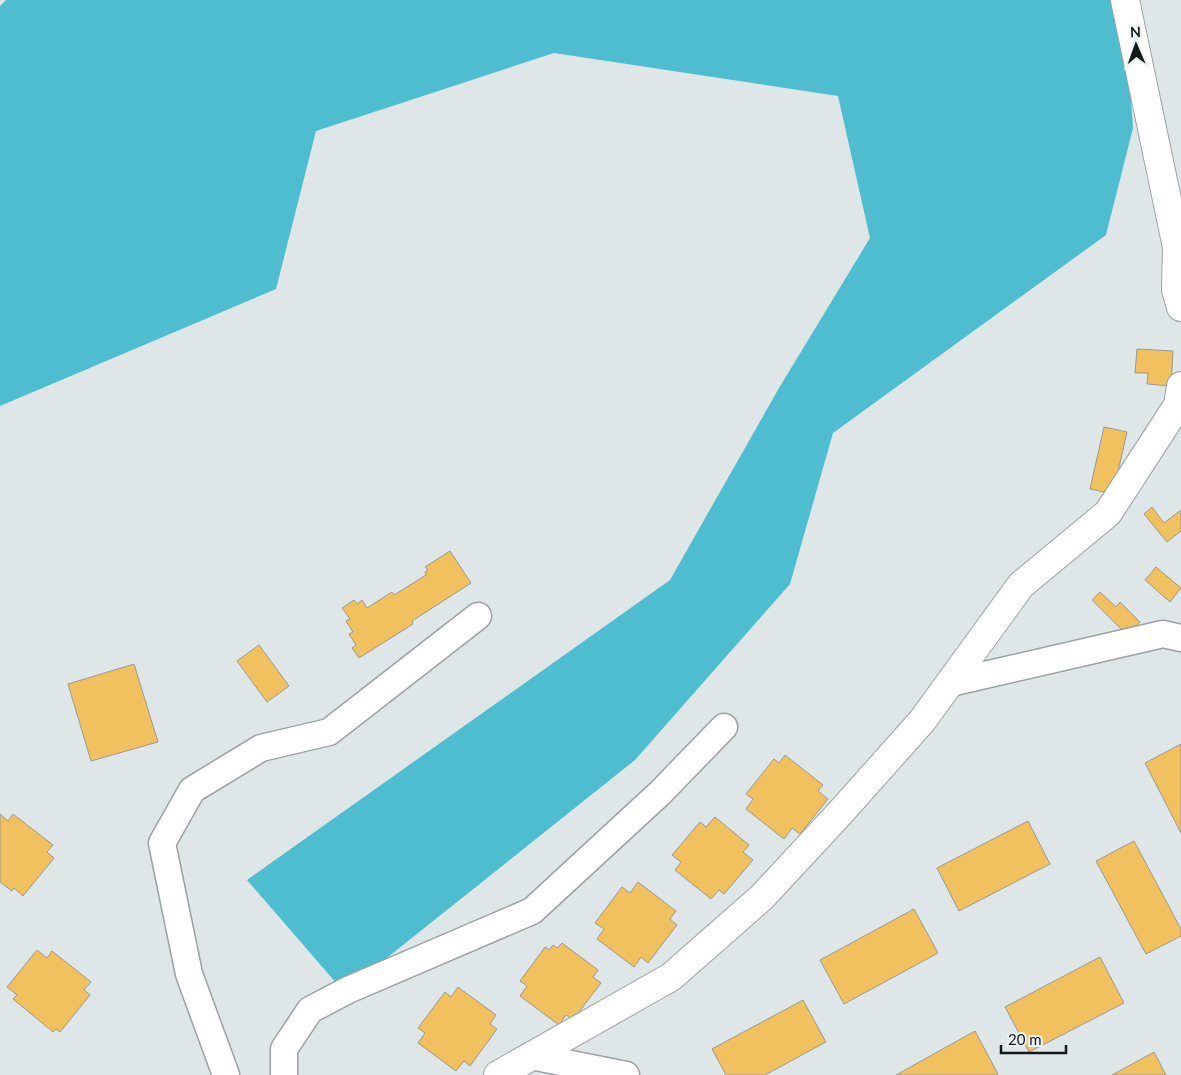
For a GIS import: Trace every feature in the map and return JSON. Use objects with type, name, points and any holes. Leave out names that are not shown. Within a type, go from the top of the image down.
[{"type":"street","points":[[1126,0],[1179,247],[1176,290],[1181,307]]},
{"type":"street","points":[[498,1075],[671,977],[755,903],[840,813],[916,728],[1021,585],[1108,513],[1178,405],[1181,386]]},
{"type":"street","points":[[226,1075],[190,974],[162,843],[192,790],[261,748],[329,732],[478,616]]},
{"type":"street","points":[[950,682],[1163,634],[1181,638]]},
{"type":"street","points":[[284,1075],[284,1049],[310,1010],[348,990],[532,911],[660,793],[724,727]]},
{"type":"street","points":[[531,1056],[626,1075]]},
{"type":"shaded area","points":[[6,0],[1124,0],[1133,128],[1106,235],[833,433],[790,584],[635,760],[344,992],[247,880],[670,580],[779,388],[870,238],[838,96],[554,53],[316,131],[276,289],[0,406],[0,6]]},
{"type":"building","points":[[1137,349],[1173,351],[1171,386],[1147,384],[1148,373],[1135,373]]},
{"type":"building","points":[[1104,427],[1127,432],[1113,494],[1090,489]]},
{"type":"building","points":[[1152,507],[1164,523],[1181,510],[1181,531],[1167,542],[1144,514]]},
{"type":"building","points":[[450,551],[471,583],[412,621],[413,624],[359,658],[352,648],[356,645],[349,634],[353,632],[346,621],[350,619],[342,608],[354,600],[357,604],[362,600],[367,608],[392,592],[394,595],[426,575],[425,572],[428,570],[425,567]]},
{"type":"building","points":[[1156,567],[1181,588],[1170,602],[1145,580]]},
{"type":"building","points":[[1100,592],[1116,607],[1120,602],[1140,622],[1127,635],[1092,600]]},
{"type":"building","points":[[259,645],[289,686],[267,702],[237,661]]},
{"type":"building","points":[[134,664],[158,742],[91,761],[68,684]]},
{"type":"building","points":[[1181,744],[1181,833],[1145,763]]},
{"type":"building","points":[[785,755],[823,785],[818,791],[828,799],[800,834],[792,828],[784,839],[746,809],[753,799],[746,794],[774,759],[779,763]]},
{"type":"building","points":[[0,814],[8,821],[13,814],[53,845],[47,852],[54,858],[23,896],[14,888],[12,891],[0,882]]},
{"type":"building","points":[[715,817],[749,845],[743,852],[753,860],[724,894],[719,890],[711,899],[675,870],[681,862],[672,855],[700,822],[706,827]]},
{"type":"building","points":[[1028,821],[1050,864],[959,911],[937,868]]},
{"type":"building","points":[[1134,841],[1181,929],[1181,936],[1146,954],[1096,861]]},
{"type":"building","points":[[638,882],[676,911],[670,919],[677,925],[648,963],[641,957],[634,967],[597,939],[604,929],[595,923],[622,887],[630,893]]},
{"type":"building","points":[[914,909],[938,953],[844,1004],[820,960]]},
{"type":"building","points":[[562,943],[598,970],[593,977],[601,983],[573,1020],[566,1015],[559,1025],[520,996],[527,986],[520,981],[545,947],[549,950],[553,945],[557,948]]},
{"type":"building","points":[[37,950],[47,958],[52,951],[91,982],[84,990],[90,995],[60,1032],[56,1029],[53,1032],[13,999],[17,995],[7,987]]},
{"type":"building","points":[[1100,957],[1124,1003],[1029,1052],[1005,1007]]},
{"type":"building","points":[[458,987],[496,1015],[490,1024],[497,1029],[470,1066],[464,1061],[456,1071],[418,1043],[425,1033],[418,1028],[445,992],[451,997]]},
{"type":"building","points":[[803,1000],[826,1042],[765,1075],[726,1075],[712,1049]]},
{"type":"building","points":[[975,1031],[998,1074],[896,1075]]},
{"type":"building","points":[[1154,1052],[1166,1075],[1112,1075]]}]
